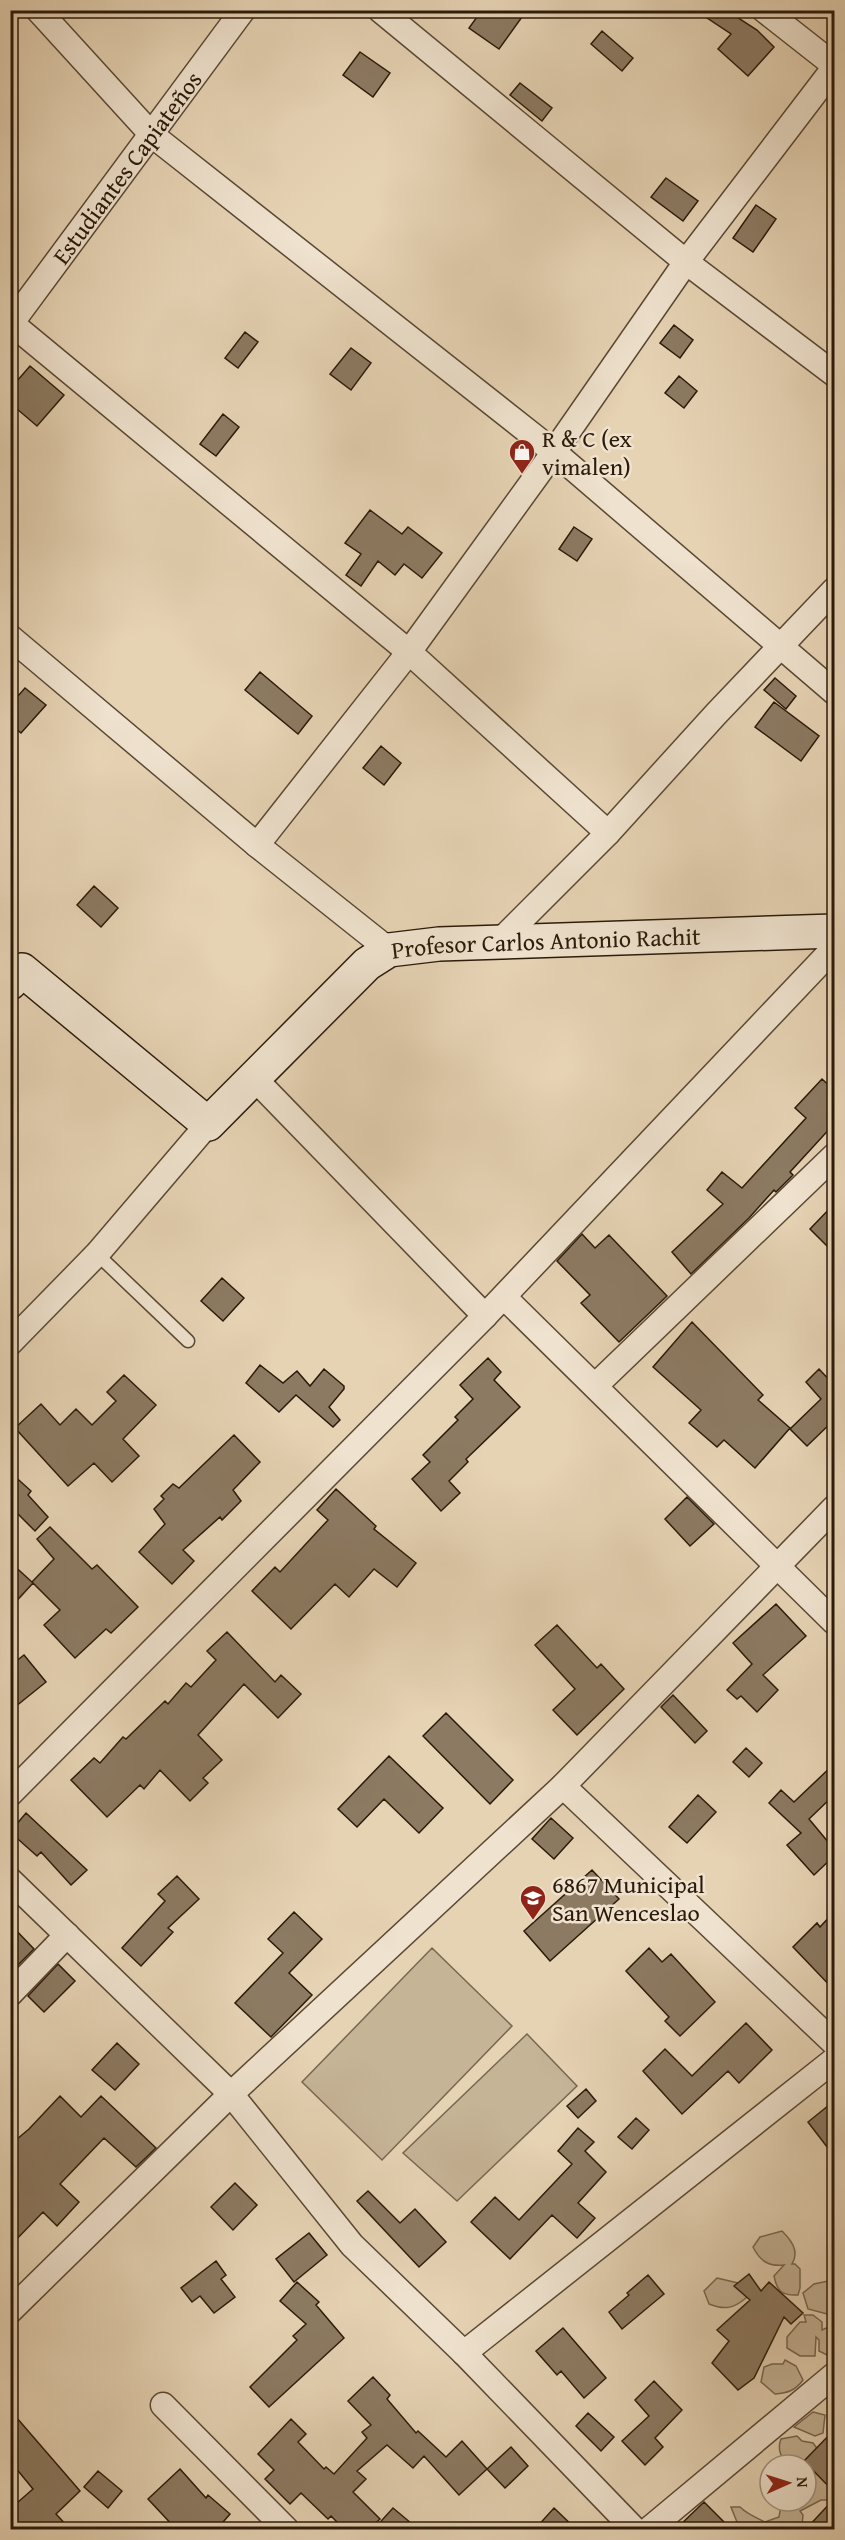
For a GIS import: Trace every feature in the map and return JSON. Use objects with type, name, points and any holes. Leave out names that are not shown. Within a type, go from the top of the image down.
[{"type":"main road","name":"Profesor Carlos Antonio Rachit","points":[[208,1124],[367,964],[389,950],[438,944],[500,941],[834,932]]},
{"type":"main road","points":[[16,977],[208,1124]]},
{"type":"street","points":[[38,10],[152,135],[554,452],[834,692]]},
{"type":"street","name":"Estudiantes Capiateños","points":[[11,324],[243,10]]},
{"type":"street","points":[[380,10],[686,262],[834,374]]},
{"type":"street","points":[[257,845],[409,652],[554,452],[686,262],[834,66],[764,10]]},
{"type":"street","points":[[11,324],[409,652],[608,833]]},
{"type":"street","points":[[500,941],[608,833],[716,714],[834,591]]},
{"type":"street","points":[[10,637],[257,845],[389,950]]},
{"type":"street","points":[[10,1794],[486,1316],[834,948]]},
{"type":"street","points":[[253,1077],[486,1316]]},
{"type":"street","points":[[10,1344],[97,1254],[208,1124]]},
{"type":"street","points":[[595,1386],[834,1156]]},
{"type":"street","points":[[504,1297],[834,1622]]},
{"type":"street","points":[[10,2312],[231,2094],[563,1786],[834,1508]]},
{"type":"street","points":[[563,1786],[834,2043]]},
{"type":"street","points":[[10,1880],[231,2094],[352,2245],[464,2354],[635,2529]]},
{"type":"street","points":[[10,1994],[67,1935]]},
{"type":"street","points":[[464,2354],[834,2060]]},
{"type":"street","points":[[648,2529],[834,2375]]},
{"type":"street","points":[[163,2405],[277,2526]]},
{"type":"lane","points":[[97,1254],[189,1341]]},
{"type":"shaded area","points":[[432,1948],[512,2026],[382,2160],[302,2082]]},
{"type":"shaded area","points":[[527,2034],[577,2086],[457,2201],[403,2153]]},
{"type":"shaded area","points":[[782,2231],[795,2250],[792,2264],[800,2269],[798,2295],[781,2292],[774,2276],[784,2265],[766,2262],[753,2247],[760,2237]]},
{"type":"shaded area","points":[[717,2278],[738,2283],[746,2291],[746,2298],[728,2307],[709,2304],[704,2291]]},
{"type":"shaded area","points":[[828,2281],[834,2288],[834,2311],[827,2314],[808,2309],[803,2293],[814,2284]]},
{"type":"shaded area","points":[[804,2315],[813,2315],[822,2322],[822,2330],[826,2328],[834,2332],[834,2354],[829,2356],[819,2351],[819,2340],[816,2337],[815,2356],[800,2356],[787,2348],[787,2337],[800,2322],[806,2322]]},
{"type":"shaded area","points":[[785,2360],[796,2366],[803,2380],[790,2391],[775,2394],[761,2382],[764,2367],[783,2364]]},
{"type":"shaded area","points":[[813,2412],[825,2415],[823,2433],[815,2436],[794,2427]]},
{"type":"shaded area","points":[[797,2436],[802,2441],[813,2443],[834,2468],[832,2500],[818,2502],[818,2453],[781,2453],[781,2439]]},
{"type":"shaded area","points":[[731,2507],[740,2507],[765,2522],[779,2517],[780,2513],[802,2513],[802,2527],[800,2529],[750,2529],[737,2522]]},
{"type":"building","points":[[482,10],[527,10],[499,49],[469,28]]},
{"type":"building","points":[[695,10],[726,10],[757,30],[774,47],[748,76],[718,49],[731,34]]},
{"type":"building","points":[[602,31],[633,58],[622,71],[591,44]]},
{"type":"building","points":[[360,52],[390,73],[373,97],[343,75]]},
{"type":"building","points":[[520,83],[552,108],[542,121],[510,95]]},
{"type":"building","points":[[666,178],[698,201],[683,221],[651,197]]},
{"type":"building","points":[[756,205],[776,219],[753,252],[733,238]]},
{"type":"building","points":[[674,325],[693,340],[680,358],[660,343]]},
{"type":"building","points":[[245,332],[258,342],[238,368],[225,358]]},
{"type":"building","points":[[351,348],[371,363],[351,390],[330,374]]},
{"type":"building","points":[[30,366],[64,395],[37,426],[10,403],[10,389]]},
{"type":"building","points":[[679,376],[697,391],[684,408],[665,393]]},
{"type":"building","points":[[223,414],[239,427],[216,456],[200,444]]},
{"type":"building","points":[[370,510],[402,534],[408,527],[442,553],[422,578],[404,564],[395,575],[378,561],[361,586],[346,575],[361,554],[345,543]]},
{"type":"building","points":[[574,527],[592,539],[577,561],[559,549]]},
{"type":"building","points":[[260,672],[312,716],[298,734],[245,690]]},
{"type":"building","points":[[775,678],[796,696],[786,709],[764,690]]},
{"type":"building","points":[[25,688],[46,705],[21,733],[10,724],[10,705]]},
{"type":"building","points":[[774,702],[819,736],[801,761],[755,727]]},
{"type":"building","points":[[381,746],[401,763],[384,785],[363,768]]},
{"type":"building","points":[[94,886],[118,908],[101,927],[77,905]]},
{"type":"building","points":[[822,1079],[834,1090],[834,1124],[790,1172],[793,1175],[776,1192],[774,1190],[749,1218],[691,1274],[672,1252],[723,1204],[707,1190],[722,1172],[742,1188],[806,1118],[795,1108]]},
{"type":"building","points":[[834,1204],[834,1253],[810,1229]]},
{"type":"building","points":[[582,1234],[595,1248],[609,1235],[667,1296],[619,1342],[581,1303],[590,1295],[557,1261]]},
{"type":"building","points":[[222,1278],[244,1298],[223,1321],[201,1301]]},
{"type":"building","points":[[692,1322],[763,1395],[758,1400],[790,1428],[755,1468],[724,1440],[717,1447],[689,1423],[701,1410],[653,1367]]},
{"type":"building","points":[[488,1358],[501,1372],[494,1380],[520,1407],[466,1459],[468,1462],[449,1481],[460,1493],[441,1511],[412,1479],[430,1462],[423,1455],[458,1420],[455,1417],[473,1399],[460,1385]]},
{"type":"building","points":[[260,1365],[283,1383],[297,1371],[310,1386],[324,1369],[344,1386],[329,1407],[340,1420],[333,1427],[296,1395],[279,1412],[246,1383]]},
{"type":"building","points":[[819,1369],[834,1385],[834,1420],[807,1446],[790,1429],[821,1399],[806,1382]]},
{"type":"building","points":[[124,1375],[156,1405],[123,1439],[139,1456],[112,1482],[94,1463],[68,1486],[15,1428],[41,1404],[60,1425],[76,1409],[92,1425],[116,1401],[107,1392]]},
{"type":"building","points":[[234,1435],[260,1462],[233,1490],[241,1501],[222,1520],[220,1517],[183,1550],[194,1561],[172,1584],[139,1552],[165,1524],[154,1509],[164,1499],[161,1496],[173,1484],[179,1488]]},
{"type":"building","points":[[10,1472],[31,1491],[28,1495],[48,1517],[35,1531],[14,1510],[10,1514]]},
{"type":"building","points":[[336,1489],[376,1526],[374,1529],[416,1563],[397,1587],[374,1569],[349,1597],[335,1584],[291,1629],[252,1591],[275,1567],[280,1572],[328,1520],[317,1510]]},
{"type":"building","points":[[687,1497],[714,1524],[690,1546],[665,1519]]},
{"type":"building","points":[[50,1527],[92,1569],[97,1565],[138,1607],[111,1633],[106,1629],[75,1658],[44,1625],[60,1610],[32,1582],[54,1559],[37,1539]]},
{"type":"building","points":[[10,1562],[33,1583],[10,1608]]},
{"type":"building","points":[[776,1604],[806,1636],[763,1675],[778,1690],[757,1712],[741,1696],[737,1699],[727,1690],[752,1664],[733,1643]]},
{"type":"building","points":[[557,1625],[597,1668],[601,1664],[624,1689],[577,1735],[553,1710],[575,1689],[535,1645]]},
{"type":"building","points":[[227,1632],[275,1682],[281,1675],[301,1694],[278,1718],[244,1684],[198,1735],[222,1760],[203,1778],[208,1783],[190,1801],[160,1770],[144,1789],[140,1785],[107,1817],[71,1780],[94,1758],[100,1763],[123,1737],[126,1739],[165,1701],[168,1704],[186,1683],[191,1687],[216,1660],[207,1651]]},
{"type":"building","points":[[24,1655],[46,1682],[10,1711],[10,1666]]},
{"type":"building","points":[[673,1695],[707,1731],[695,1743],[661,1707]]},
{"type":"building","points":[[446,1713],[513,1780],[490,1804],[423,1736]]},
{"type":"building","points":[[746,1748],[762,1763],[749,1777],[733,1762]]},
{"type":"building","points":[[389,1756],[443,1808],[419,1833],[384,1799],[357,1827],[338,1809]]},
{"type":"building","points":[[834,1764],[834,1795],[809,1819],[834,1849],[834,1856],[814,1875],[787,1845],[801,1833],[769,1803],[781,1790],[794,1802]]},
{"type":"building","points":[[698,1795],[716,1812],[687,1843],[669,1827]]},
{"type":"building","points":[[26,1813],[87,1870],[71,1885],[41,1852],[37,1856],[10,1832]]},
{"type":"building","points":[[551,1818],[573,1838],[554,1859],[532,1839]]},
{"type":"building","points":[[592,1870],[619,1899],[550,1961],[524,1931]]},
{"type":"building","points":[[177,1876],[199,1899],[168,1928],[173,1932],[141,1966],[122,1948],[165,1901],[158,1894]]},
{"type":"building","points":[[294,1912],[322,1939],[289,1973],[312,1995],[271,2037],[235,2003],[283,1953],[268,1939]]},
{"type":"building","points":[[834,1912],[834,1990],[793,1947],[817,1923],[820,1927]]},
{"type":"building","points":[[10,1924],[34,1949],[10,1973]]},
{"type":"building","points":[[649,1948],[662,1962],[671,1954],[715,2002],[680,2036],[665,2021],[669,2017],[626,1971]]},
{"type":"building","points":[[58,1964],[75,1981],[44,2012],[28,1996]]},
{"type":"building","points":[[746,2023],[772,2050],[739,2083],[728,2071],[682,2114],[643,2071],[665,2049],[692,2076]]},
{"type":"building","points":[[117,2043],[139,2064],[115,2090],[92,2070]]},
{"type":"building","points":[[586,2089],[596,2101],[578,2118],[567,2106]]},
{"type":"building","points":[[60,2096],[81,2117],[101,2096],[156,2148],[136,2167],[104,2138],[60,2184],[79,2202],[57,2226],[43,2212],[10,2246],[10,2145],[29,2129]]},
{"type":"building","points":[[834,2101],[834,2156],[808,2122]]},
{"type":"building","points":[[636,2118],[649,2130],[632,2149],[618,2137]]},
{"type":"building","points":[[578,2128],[594,2142],[585,2151],[606,2172],[578,2203],[595,2218],[577,2238],[552,2215],[510,2259],[471,2222],[495,2197],[519,2220],[572,2164],[558,2151]]},
{"type":"building","points":[[235,2183],[257,2205],[233,2230],[211,2207]]},
{"type":"building","points":[[368,2191],[400,2223],[415,2209],[446,2242],[419,2267],[357,2201]]},
{"type":"building","points":[[309,2233],[327,2255],[294,2282],[276,2259]]},
{"type":"building","points":[[216,2261],[226,2275],[221,2279],[235,2297],[214,2313],[200,2296],[192,2302],[181,2288]]},
{"type":"building","points":[[749,2274],[761,2291],[769,2282],[803,2313],[791,2324],[784,2317],[754,2378],[738,2390],[712,2363],[729,2341],[717,2330],[750,2300],[734,2286]]},
{"type":"building","points":[[648,2275],[664,2294],[622,2329],[609,2312]]},
{"type":"building","points":[[297,2282],[319,2302],[316,2305],[344,2338],[269,2407],[250,2387],[297,2340],[293,2336],[306,2324],[280,2301]]},
{"type":"building","points":[[563,2328],[606,2378],[584,2398],[561,2371],[557,2375],[536,2351]]},
{"type":"building","points":[[373,2377],[390,2395],[387,2399],[416,2433],[418,2431],[446,2457],[462,2441],[487,2469],[459,2495],[424,2456],[413,2468],[387,2445],[357,2471],[366,2479],[353,2492],[380,2519],[369,2529],[344,2529],[331,2516],[328,2519],[301,2493],[290,2504],[265,2479],[274,2470],[258,2454],[291,2419],[306,2434],[298,2442],[324,2469],[326,2467],[334,2474],[367,2438],[362,2432],[371,2425],[348,2401]]},
{"type":"building","points":[[654,2381],[682,2410],[655,2438],[663,2447],[645,2465],[622,2441],[649,2416],[635,2400]]},
{"type":"building","points":[[10,2410],[80,2491],[56,2514],[70,2529],[21,2529],[10,2518],[10,2509],[33,2489],[10,2461]]},
{"type":"building","points":[[588,2413],[614,2437],[601,2451],[576,2426]]},
{"type":"building","points":[[834,2430],[834,2492],[818,2475],[818,2453],[812,2453]]},
{"type":"building","points":[[511,2447],[528,2466],[505,2488],[487,2469]]},
{"type":"building","points":[[180,2469],[206,2498],[208,2495],[230,2514],[217,2529],[176,2529],[148,2499]]},
{"type":"building","points":[[98,2471],[122,2491],[108,2508],[84,2487]]},
{"type":"building","points":[[834,2499],[834,2529],[806,2529]]},
{"type":"building","points":[[704,2502],[731,2529],[676,2529]]},
{"type":"building","points":[[393,2508],[418,2529],[374,2529]]},
{"type":"building","points":[[554,2508],[576,2529],[535,2529]]},
{"type":"place","name":"R & C (ex vimalen)","points":[[522,475]]},
{"type":"place","name":"6867 Municipal San Wenceslao","points":[[533,1921]]}]
